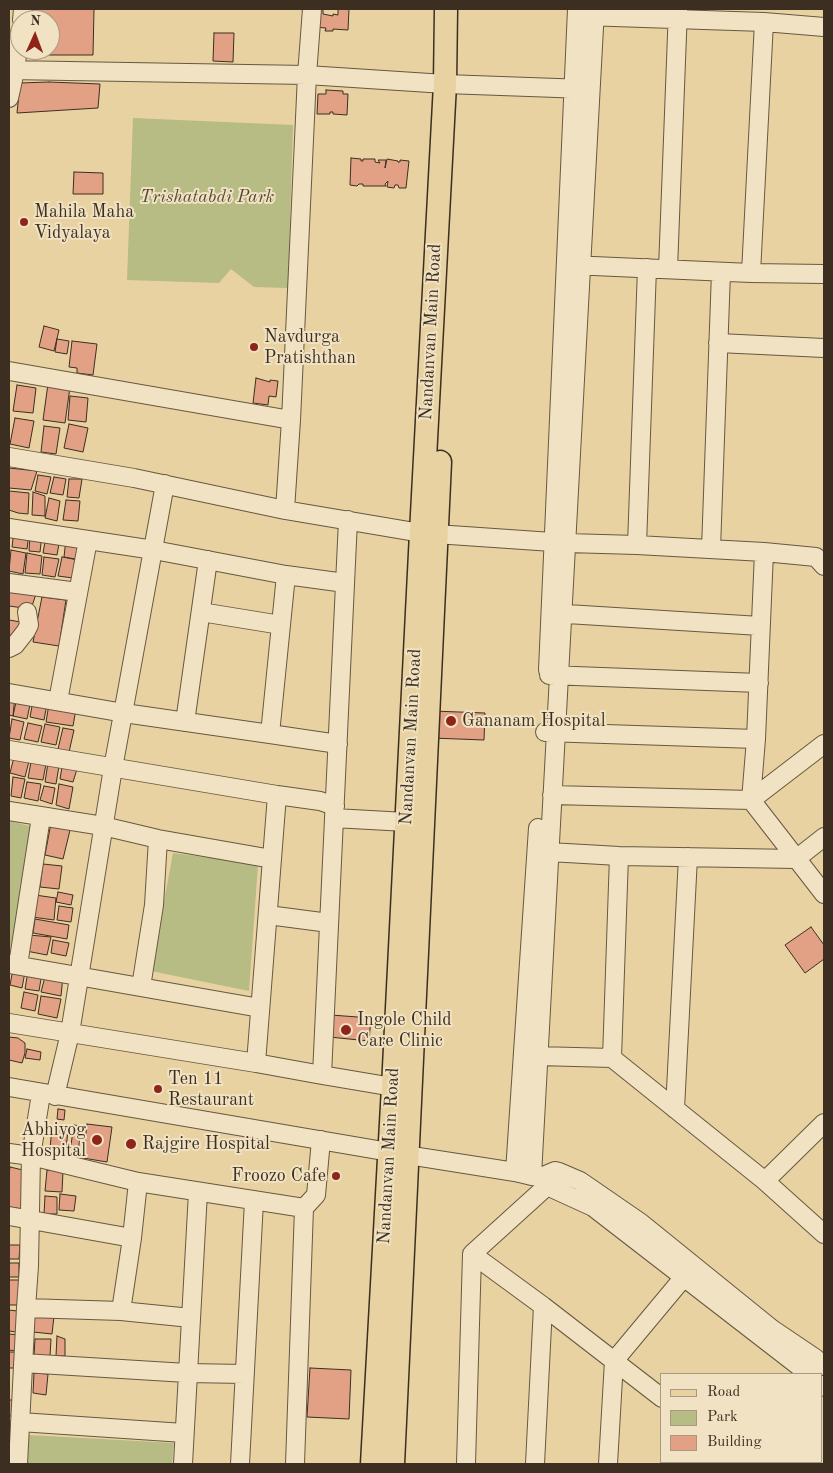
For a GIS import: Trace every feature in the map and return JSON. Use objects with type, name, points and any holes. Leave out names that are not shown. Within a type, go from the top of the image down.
[{"type":"main road","name":"Nandanvan Main Road","points":[[372,1464],[402,1088],[406,822],[429,534],[451,84],[446,9]]},
{"type":"main road","points":[[451,84],[461,9]]},
{"type":"main road","points":[[402,1088],[429,534]]},
{"type":"main road","points":[[393,1464],[398,1153]]},
{"type":"street","points":[[285,510],[312,9]]},
{"type":"street","points":[[574,265],[573,88],[577,12],[678,14],[824,27]]},
{"type":"street","points":[[515,1172],[551,732],[574,265],[591,89],[595,13]]},
{"type":"street","points":[[668,270],[678,14]]},
{"type":"street","points":[[750,273],[764,22]]},
{"type":"street","points":[[9,98],[12,71],[307,75],[451,84],[591,89]]},
{"type":"street","points":[[574,265],[721,272],[824,274]]},
{"type":"street","points":[[637,545],[647,268]]},
{"type":"street","points":[[711,550],[721,272]]},
{"type":"street","points":[[718,344],[824,348]]},
{"type":"street","points":[[9,371],[291,420]]},
{"type":"street","points":[[9,457],[134,478],[285,510],[429,534],[764,552],[821,558]]},
{"type":"street","points":[[18,1464],[31,1219],[31,1156],[48,1095],[70,1033],[113,768],[165,484]]},
{"type":"street","points":[[322,1076],[348,520]]},
{"type":"street","points":[[9,528],[154,550],[286,575],[346,583]]},
{"type":"street","points":[[58,702],[88,540]]},
{"type":"street","points":[[764,552],[756,739],[750,800],[824,894]]},
{"type":"street","points":[[185,722],[208,560]]},
{"type":"street","points":[[270,734],[286,575]]},
{"type":"street","points":[[9,583],[78,592]]},
{"type":"street","points":[[9,648],[15,645],[26,631],[29,625],[27,612]]},
{"type":"street","points":[[201,612],[281,625]]},
{"type":"street","points":[[557,613],[760,626]]},
{"type":"street","points":[[554,675],[759,683]]},
{"type":"street","points":[[9,693],[124,713],[338,744]]},
{"type":"street","points":[[551,732],[756,739]]},
{"type":"street","points":[[540,1180],[538,1056],[552,795],[551,732]]},
{"type":"street","points":[[552,795],[750,800],[824,744]]},
{"type":"street","points":[[9,750],[320,801],[335,812],[406,822]]},
{"type":"street","points":[[256,1063],[276,795]]},
{"type":"street","points":[[9,811],[103,826],[158,839],[272,859]]},
{"type":"street","points":[[41,817],[13,965],[260,1008]]},
{"type":"street","points":[[549,852],[619,856],[796,860],[824,837]]},
{"type":"street","points":[[141,988],[154,905],[158,839]]},
{"type":"street","points":[[612,1058],[619,856]]},
{"type":"street","points":[[675,1109],[688,857]]},
{"type":"street","points":[[268,915],[329,922]]},
{"type":"street","points":[[9,1023],[402,1088]]},
{"type":"street","points":[[538,1056],[612,1058],[765,1182],[824,1234]]},
{"type":"street","points":[[9,1087],[515,1172],[540,1180],[593,1207],[684,1277],[815,1363]]},
{"type":"street","points":[[765,1182],[824,1123]]},
{"type":"street","points":[[295,1464],[304,1208],[316,1195],[321,1140]]},
{"type":"street","points":[[9,1153],[31,1156],[138,1182],[304,1208]]},
{"type":"street","points":[[466,1464],[472,1254],[540,1180],[555,1171],[580,1181],[641,1223],[815,1363]]},
{"type":"street","points":[[121,1311],[138,1182]]},
{"type":"street","points":[[183,1464],[198,1192]]},
{"type":"street","points":[[240,1464],[254,1200]]},
{"type":"street","points":[[9,1216],[132,1238]]},
{"type":"street","points":[[472,1254],[660,1396]]},
{"type":"street","points":[[608,1464],[614,1361],[684,1277]]},
{"type":"street","points":[[535,1464],[543,1306]]},
{"type":"street","points":[[26,1308],[121,1311],[191,1318]]},
{"type":"street","points":[[23,1363],[188,1373],[245,1374]]},
{"type":"street","points":[[20,1422],[184,1433]]},
{"type":"green space","name":"Trishatabdi Park","points":[[133,118],[293,125],[288,288],[254,287],[231,269],[219,283],[127,280]]},
{"type":"green space","points":[[9,821],[34,827],[9,956]]},
{"type":"green space","points":[[173,853],[258,864],[249,991],[151,971]]},
{"type":"green space","points":[[28,1435],[174,1443],[172,1464],[26,1464]]},
{"type":"green space","points":[[677,1463],[719,1463],[719,1464]]},
{"type":"building","points":[[94,9],[93,55],[60,55],[60,10],[31,10]]},
{"type":"building","points":[[315,9],[323,9],[323,14],[333,16],[333,14],[338,15],[338,9],[349,9],[348,30],[333,29],[333,31],[325,31],[326,28],[314,27]]},
{"type":"building","points":[[214,33],[234,33],[233,62],[213,61]]},
{"type":"building","points":[[20,83],[100,84],[98,108],[17,113]]},
{"type":"building","points":[[326,90],[343,91],[343,94],[348,94],[347,115],[333,114],[333,112],[330,112],[330,114],[317,114],[318,94],[326,94]]},
{"type":"building","points":[[351,158],[361,159],[361,161],[363,159],[375,159],[375,162],[380,163],[378,160],[386,160],[385,168],[387,159],[398,162],[400,160],[409,161],[406,188],[399,188],[398,185],[395,185],[394,188],[387,187],[388,181],[385,184],[386,186],[350,185]]},
{"type":"building","points":[[74,172],[103,173],[103,194],[73,194]]},
{"type":"building","points":[[44,326],[59,330],[54,351],[39,347]]},
{"type":"building","points":[[57,339],[69,341],[67,354],[55,352]]},
{"type":"building","points":[[72,341],[97,344],[93,375],[77,373],[77,368],[69,367]]},
{"type":"building","points":[[256,378],[270,382],[270,380],[278,381],[276,397],[269,396],[268,405],[253,403]]},
{"type":"building","points":[[48,384],[70,387],[65,423],[43,420]]},
{"type":"building","points":[[17,385],[36,388],[33,413],[13,411]]},
{"type":"building","points":[[70,396],[88,398],[86,422],[68,420]]},
{"type":"building","points":[[15,418],[34,421],[29,448],[10,444]]},
{"type":"building","points":[[69,424],[88,428],[83,452],[64,448]]},
{"type":"building","points":[[44,426],[60,428],[56,454],[41,452]]},
{"type":"building","points":[[9,468],[37,471],[31,490],[9,488]]},
{"type":"building","points":[[38,475],[51,477],[47,494],[35,491]]},
{"type":"building","points":[[54,477],[66,479],[63,495],[50,493]]},
{"type":"building","points":[[69,479],[82,479],[79,498],[67,497]]},
{"type":"building","points":[[9,491],[29,493],[28,514],[9,510]]},
{"type":"building","points":[[33,492],[45,496],[45,516],[32,515]]},
{"type":"building","points":[[49,498],[60,501],[57,521],[45,518]]},
{"type":"building","points":[[66,500],[80,501],[78,521],[63,520]]},
{"type":"building","points":[[14,530],[29,533],[27,549],[12,547]]},
{"type":"building","points":[[30,535],[42,535],[40,552],[29,551]]},
{"type":"building","points":[[46,536],[60,538],[57,555],[43,553]]},
{"type":"building","points":[[66,539],[81,543],[77,560],[64,557]]},
{"type":"building","points":[[11,550],[26,553],[23,574],[9,571]]},
{"type":"building","points":[[27,553],[42,556],[40,574],[25,573]]},
{"type":"building","points":[[44,557],[59,559],[55,577],[42,575]]},
{"type":"building","points":[[62,557],[76,559],[73,578],[58,576]]},
{"type":"building","points":[[9,590],[36,594],[31,609],[9,606]]},
{"type":"building","points":[[42,597],[66,600],[59,646],[33,642]]},
{"type":"building","points":[[9,620],[21,622],[19,636],[9,635]]},
{"type":"building","points":[[9,695],[15,696],[13,716],[9,715]]},
{"type":"building","points":[[17,697],[31,700],[27,719],[13,716]]},
{"type":"building","points":[[33,701],[47,704],[44,720],[30,717]]},
{"type":"building","points":[[49,704],[76,709],[73,726],[46,722]]},
{"type":"building","points":[[433,711],[485,713],[484,740],[432,738]]},
{"type":"building","points":[[12,719],[24,722],[20,740],[9,738]]},
{"type":"building","points":[[28,723],[42,726],[38,742],[24,739]]},
{"type":"building","points":[[45,724],[60,727],[56,745],[41,742]]},
{"type":"building","points":[[63,728],[74,730],[69,752],[58,749]]},
{"type":"building","points":[[14,757],[29,761],[25,777],[10,773]]},
{"type":"building","points":[[31,762],[46,764],[43,780],[28,778]]},
{"type":"building","points":[[48,763],[59,766],[56,784],[45,782]]},
{"type":"building","points":[[62,767],[77,769],[73,782],[60,779]]},
{"type":"building","points":[[13,777],[25,779],[21,798],[11,796]]},
{"type":"building","points":[[27,782],[41,784],[38,801],[24,798]]},
{"type":"building","points":[[59,784],[73,787],[69,809],[56,805]]},
{"type":"building","points":[[44,786],[55,788],[52,804],[40,800]]},
{"type":"building","points":[[51,823],[71,826],[63,859],[45,855]]},
{"type":"building","points":[[43,864],[62,866],[59,889],[40,887]]},
{"type":"building","points":[[58,892],[73,895],[71,905],[56,902]]},
{"type":"building","points":[[35,895],[56,898],[54,920],[32,917]]},
{"type":"building","points":[[59,906],[73,908],[71,922],[57,920]]},
{"type":"building","points":[[35,919],[69,925],[67,939],[33,933]]},
{"type":"building","points":[[811,927],[824,945],[824,959],[805,973],[785,945]]},
{"type":"building","points":[[29,935],[51,937],[47,955],[26,951]]},
{"type":"building","points":[[53,940],[69,943],[66,956],[51,953]]},
{"type":"building","points":[[13,969],[25,972],[22,988],[10,985]]},
{"type":"building","points":[[28,971],[42,973],[39,991],[25,989]]},
{"type":"building","points":[[46,973],[63,976],[61,996],[41,992]]},
{"type":"building","points":[[24,992],[38,995],[35,1011],[21,1008]]},
{"type":"building","points":[[41,996],[61,999],[57,1018],[38,1014]]},
{"type":"building","points":[[331,1015],[371,1018],[369,1041],[329,1037]]},
{"type":"building","points":[[9,1037],[18,1038],[25,1043],[22,1063],[9,1060]]},
{"type":"building","points":[[27,1049],[41,1052],[40,1060],[25,1058]]},
{"type":"building","points":[[58,1109],[65,1110],[64,1120],[57,1119]]},
{"type":"building","points":[[87,1124],[112,1127],[107,1162],[83,1158]]},
{"type":"building","points":[[74,1125],[81,1126],[78,1154],[70,1151]]},
{"type":"building","points":[[52,1128],[68,1130],[66,1150],[50,1148]]},
{"type":"building","points":[[10,1167],[27,1171],[22,1209],[9,1207]]},
{"type":"building","points":[[47,1170],[63,1171],[62,1192],[45,1191]]},
{"type":"building","points":[[60,1194],[76,1196],[74,1211],[59,1210]]},
{"type":"building","points":[[45,1196],[57,1197],[57,1214],[44,1214]]},
{"type":"building","points":[[9,1245],[20,1245],[19,1259],[9,1259]]},
{"type":"building","points":[[9,1263],[19,1263],[19,1277],[9,1277]]},
{"type":"building","points":[[9,1280],[20,1280],[19,1305],[9,1305]]},
{"type":"building","points":[[9,1310],[17,1311],[16,1332],[9,1331]]},
{"type":"building","points":[[35,1313],[54,1316],[52,1334],[33,1332]]},
{"type":"building","points":[[9,1334],[20,1335],[17,1351],[9,1350]]},
{"type":"building","points":[[57,1336],[65,1339],[65,1356],[56,1356]]},
{"type":"building","points":[[35,1339],[51,1339],[50,1356],[34,1356]]},
{"type":"building","points":[[9,1352],[15,1352],[14,1368],[9,1368]]},
{"type":"building","points":[[310,1368],[351,1370],[349,1419],[307,1417]]},
{"type":"building","points":[[34,1373],[48,1374],[46,1395],[33,1393]]},
{"type":"building","points":[[9,1400],[14,1400],[13,1416],[9,1416]]},
{"type":"place","name":"Mahila Maha Vidyalaya","points":[[24,222]]},
{"type":"place","name":"Navdurga Pratishthan","points":[[254,347]]},
{"type":"place","name":"Gananam Hospital","points":[[451,721]]},
{"type":"place","name":"Ingole Child Care Clinic","points":[[346,1030]]},
{"type":"place","name":"Ten 11 Restaurant","points":[[158,1089]]},
{"type":"place","name":"Abhiyog Hospital","points":[[97,1140]]},
{"type":"place","name":"Rajgire Hospital","points":[[131,1144]]},
{"type":"place","name":"Froozo Cafe","points":[[336,1176]]}]
